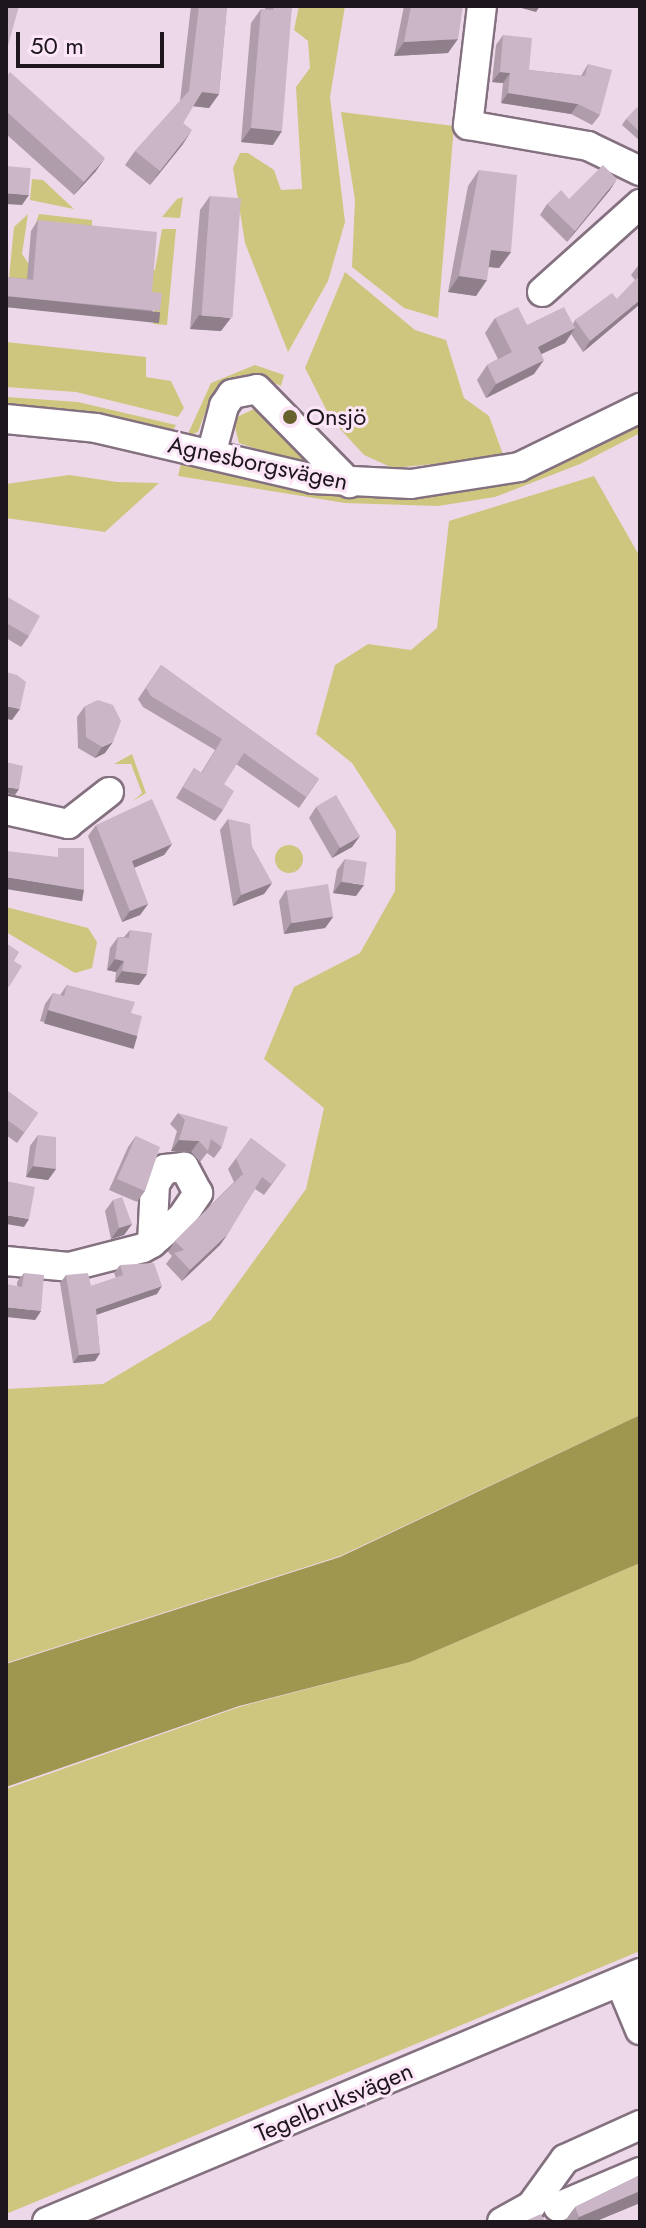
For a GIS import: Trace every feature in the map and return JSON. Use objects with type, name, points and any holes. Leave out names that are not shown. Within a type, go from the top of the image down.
[{"type":"street","points":[[482,6],[468,125],[588,146],[640,171]]},
{"type":"street","points":[[542,292],[640,204]]},
{"type":"street","points":[[211,455],[224,406],[232,394],[257,389],[349,483]]},
{"type":"street","name":"Agnesborgsvägen","points":[[6,419],[96,428],[349,483],[411,484],[519,467],[640,408]]},
{"type":"street","points":[[6,810],[68,824],[109,792]]},
{"type":"street","points":[[6,1261],[50,1266],[114,1258],[152,1243]]},
{"type":"street","name":"Tegelbruksvägen","points":[[47,2222],[630,1977],[640,2030]]},
{"type":"street","points":[[502,2222],[531,2206],[565,2159],[640,2125]]},
{"type":"street","points":[[558,2207],[640,2172]]},
{"type":"shaded area","points":[[299,6],[345,6],[330,97],[345,222],[328,281],[288,352],[245,243],[233,168],[240,153],[248,153],[274,170],[281,190],[302,189],[296,87],[310,68],[308,41],[294,30]]},
{"type":"shaded area","points":[[341,112],[454,126],[438,318],[404,308],[352,267],[355,200]]},
{"type":"shaded area","points":[[32,179],[43,180],[74,209],[30,200]]},
{"type":"shaded area","points":[[183,197],[180,218],[162,217],[177,199]]},
{"type":"shaded area","points":[[28,214],[22,254],[28,263],[155,270],[162,229],[176,229],[167,325],[153,324],[155,304],[8,288],[14,227]]},
{"type":"shaded area","points":[[39,214],[92,220],[92,229],[33,231]]},
{"type":"shaded area","points":[[345,272],[415,330],[446,340],[464,398],[489,416],[504,457],[393,468],[364,455],[331,419],[305,368]]},
{"type":"shaded area","points":[[6,342],[146,357],[146,377],[171,381],[184,408],[178,417],[76,392],[6,387]]},
{"type":"shaded area","points":[[255,365],[284,375],[281,386],[254,374],[227,380],[212,394],[198,432],[187,436],[211,383]]},
{"type":"shaded area","points":[[6,397],[78,402],[176,425],[171,433],[6,409]]},
{"type":"shaded area","points":[[260,406],[299,444],[305,465],[239,443],[233,419]]},
{"type":"shaded area","points":[[640,420],[640,433],[580,464],[495,497],[438,506],[345,503],[178,476],[182,460],[293,487],[565,459]]},
{"type":"shaded area","points":[[69,475],[117,482],[159,483],[105,532],[6,518],[6,484]]},
{"type":"shaded area","points":[[594,476],[640,557],[640,1415],[340,1556],[6,1663],[6,1389],[103,1384],[211,1320],[306,1189],[324,1108],[264,1059],[294,987],[360,953],[395,891],[396,831],[352,763],[316,734],[335,665],[368,644],[411,650],[437,628],[449,521]]},
{"type":"shaded area","points":[[132,754],[146,793],[133,801],[142,793],[131,764],[114,764]]},
{"type":"shaded area","points":[[289,845],[299,849],[303,859],[299,869],[289,873],[279,869],[275,859],[279,849]]},
{"type":"shaded area","points":[[6,907],[88,928],[97,942],[92,968],[75,973],[6,932]]},
{"type":"shaded area","points":[[640,1415],[640,1563],[410,1662],[239,1706],[6,1787],[6,1664],[340,1557]]},
{"type":"shaded area","points":[[640,1563],[640,1951],[6,2214],[6,1789],[239,1707],[410,1662]]},
{"type":"building","points":[[6,6],[19,6],[6,53]]},
{"type":"building","points":[[199,6],[227,6],[219,94],[202,92],[183,123],[192,130],[160,171],[135,151],[189,91]]},
{"type":"building","points":[[274,6],[292,6],[282,131],[251,128],[261,9],[273,10]]},
{"type":"building","points":[[411,6],[463,6],[458,39],[404,42]]},
{"type":"building","points":[[503,35],[532,38],[529,70],[585,76],[588,64],[612,70],[600,115],[578,104],[508,93],[510,73],[500,72]]},
{"type":"building","points":[[10,72],[105,158],[84,182],[6,111],[6,77]]},
{"type":"building","points":[[637,107],[640,110],[640,132],[626,119]]},
{"type":"building","points":[[603,165],[617,179],[575,231],[547,204],[561,190],[569,199]]},
{"type":"building","points":[[6,166],[31,168],[29,195],[6,193]]},
{"type":"building","points":[[479,170],[517,175],[511,252],[491,250],[487,280],[459,276]]},
{"type":"building","points":[[210,196],[241,198],[233,318],[202,316]]},
{"type":"building","points":[[38,220],[157,232],[152,292],[162,293],[160,311],[6,296],[6,277],[33,280]]},
{"type":"building","points":[[640,275],[640,300],[590,341],[575,320],[612,293],[617,299]]},
{"type":"building","points":[[518,307],[527,325],[564,307],[575,328],[538,347],[544,360],[496,384],[487,365],[512,352],[495,318]]},
{"type":"building","points":[[6,596],[40,616],[29,636],[6,623]]},
{"type":"building","points":[[161,665],[319,779],[306,797],[244,753],[224,784],[234,791],[223,810],[183,787],[194,768],[202,773],[222,739],[151,696],[146,688]]},
{"type":"building","points":[[6,672],[26,682],[20,709],[6,706]]},
{"type":"building","points":[[98,700],[113,705],[121,721],[113,742],[102,747],[86,737],[85,706]]},
{"type":"building","points":[[6,762],[23,766],[19,789],[6,787]]},
{"type":"building","points":[[336,795],[360,837],[340,848],[316,806]]},
{"type":"building","points":[[152,799],[172,844],[132,861],[148,904],[130,911],[96,825]]},
{"type":"building","points":[[228,819],[250,824],[252,847],[272,883],[241,895]]},
{"type":"building","points":[[58,848],[84,848],[84,890],[6,877],[6,851],[58,857]]},
{"type":"building","points":[[345,859],[367,862],[364,885],[342,882]]},
{"type":"building","points":[[328,884],[333,917],[292,923],[287,891]]},
{"type":"building","points":[[130,930],[152,933],[147,974],[122,971],[124,961],[115,959],[118,937],[129,938]]},
{"type":"building","points":[[6,943],[19,952],[14,961],[22,966],[9,987],[6,985]]},
{"type":"building","points":[[67,985],[135,1002],[131,1013],[142,1016],[137,1036],[48,1010],[53,993],[64,996]]},
{"type":"building","points":[[6,1090],[38,1113],[24,1132],[6,1119]]},
{"type":"building","points":[[178,1113],[228,1127],[222,1147],[211,1139],[208,1151],[199,1141],[179,1140],[185,1120]]},
{"type":"building","points":[[38,1135],[56,1137],[56,1169],[33,1166]]},
{"type":"building","points":[[136,1136],[160,1147],[145,1191],[117,1179]]},
{"type":"building","points":[[251,1138],[286,1165],[271,1184],[262,1177],[228,1234],[190,1270],[174,1253],[184,1250],[175,1241],[243,1174],[236,1158]]},
{"type":"building","points":[[6,1181],[35,1187],[29,1219],[6,1215]]},
{"type":"building","points":[[122,1197],[132,1224],[119,1228],[113,1200]]},
{"type":"building","points":[[154,1263],[162,1286],[96,1309],[100,1353],[79,1355],[66,1275],[88,1273],[91,1286],[123,1275],[120,1265]]},
{"type":"building","points":[[24,1273],[44,1275],[41,1311],[6,1307],[6,1284],[22,1287]]},
{"type":"building","points":[[640,2175],[640,2191],[579,2217],[575,2207]]},
{"type":"building","points":[[541,2214],[545,2222],[523,2222]]},
{"type":"place","name":"Onsjö","points":[[290,417]]}]
